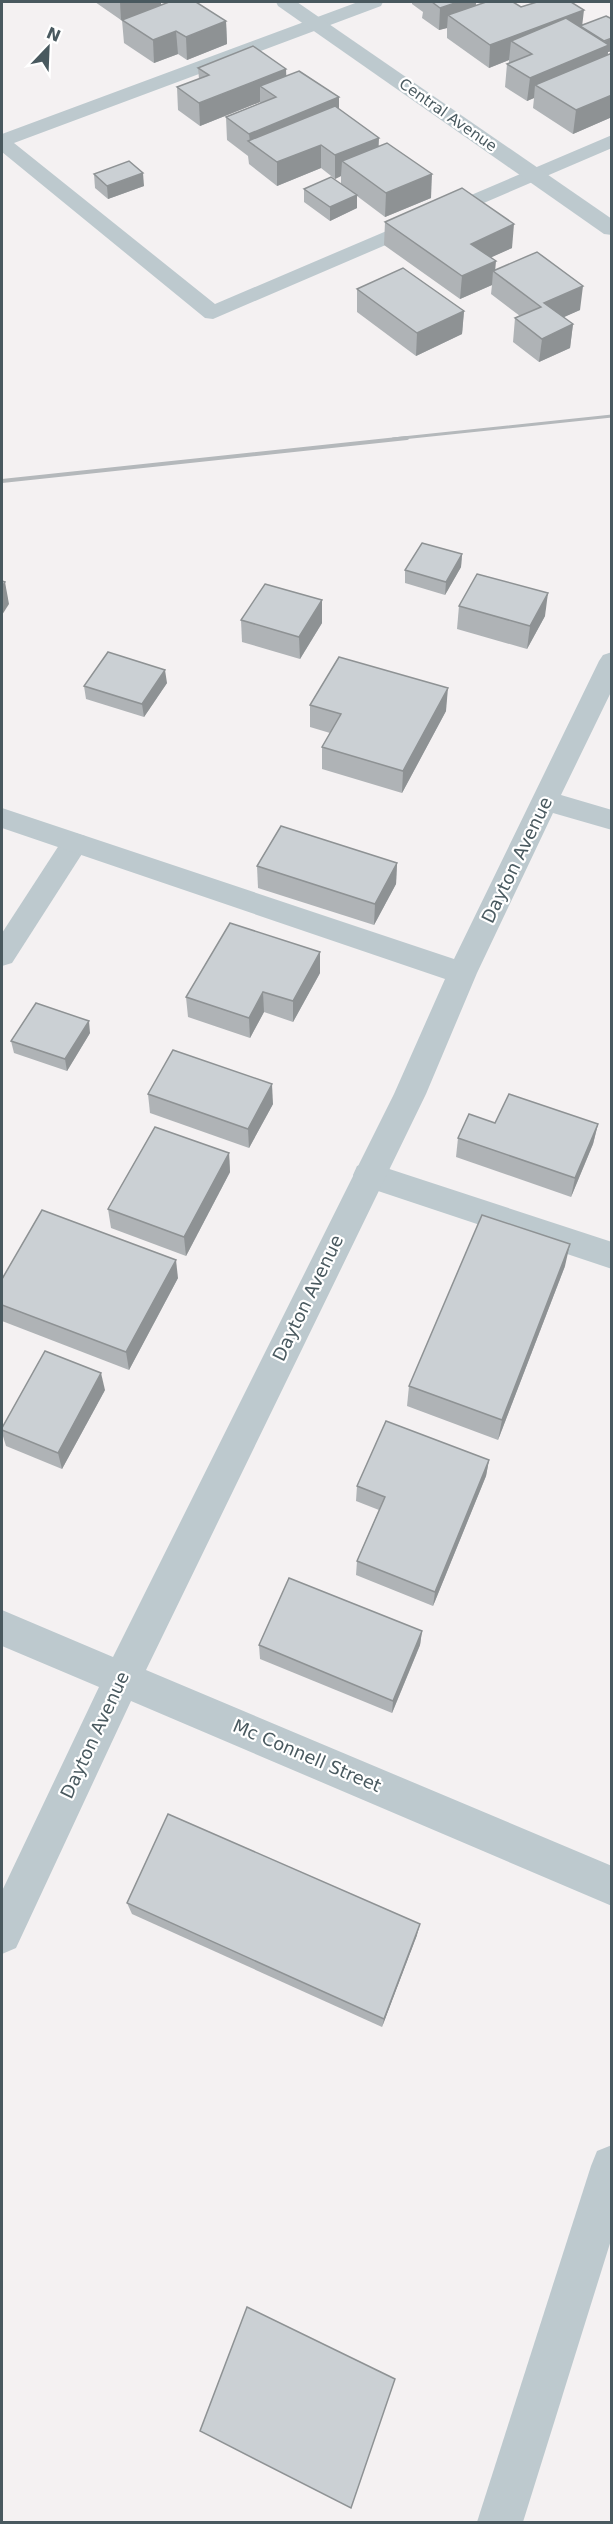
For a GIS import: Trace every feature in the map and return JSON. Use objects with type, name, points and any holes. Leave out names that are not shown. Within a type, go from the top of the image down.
[{"type":"street","name":"Central Avenue","points":[[285,2],[612,229]]},
{"type":"street","name":"Dayton Avenue","points":[[2,1934],[123,1677],[368,1175],[410,1094],[462,973],[612,661]]},
{"type":"street","points":[[546,801],[612,820]]},
{"type":"street","points":[[2,818],[462,973]]},
{"type":"street","name":"Mc Connell Street","points":[[2,1628],[123,1677],[612,1886]]},
{"type":"street","points":[[501,2523],[612,2166]]},
{"type":"lane","points":[[2,142],[315,22],[374,2]]},
{"type":"lane","points":[[2,142],[213,313],[612,141]]},
{"type":"lane","points":[[2,955],[75,843]]},
{"type":"lane","points":[[368,1175],[612,1256]]},
{"type":"building","points":[[169,2],[196,2],[226,21],[186,37],[176,31],[153,40],[122,20]]},
{"type":"building","points":[[432,2],[458,2],[440,8]]},
{"type":"building","points":[[486,2],[513,2],[521,7],[537,2],[571,2],[584,10],[490,45],[448,15]]},
{"type":"building","points":[[606,16],[612,19],[612,38],[604,41],[580,26]]},
{"type":"building","points":[[566,18],[609,45],[530,78],[507,64],[532,54],[511,41]]},
{"type":"building","points":[[253,46],[286,69],[199,103],[177,87],[209,75],[198,68]]},
{"type":"building","points":[[612,53],[612,95],[576,110],[535,85]]},
{"type":"building","points":[[299,71],[339,97],[249,134],[226,117],[276,97],[260,86]]},
{"type":"building","points":[[335,106],[379,138],[335,155],[321,145],[277,162],[248,141]]},
{"type":"building","points":[[387,143],[432,174],[386,193],[342,161]]},
{"type":"building","points":[[129,161],[143,173],[107,186],[94,174]]},
{"type":"building","points":[[331,177],[357,195],[330,207],[304,189]]},
{"type":"building","points":[[462,188],[514,224],[471,244],[496,261],[462,276],[385,222]]},
{"type":"building","points":[[537,252],[583,286],[544,303],[573,324],[542,339],[515,318],[541,307],[493,271]]},
{"type":"building","points":[[403,268],[464,311],[417,333],[357,289]]},
{"type":"building","points":[[422,543],[462,554],[446,582],[405,570]]},
{"type":"building","points":[[477,574],[548,593],[530,626],[459,606]]},
{"type":"building","points":[[265,584],[322,600],[299,637],[241,620]]},
{"type":"building","points":[[108,652],[165,670],[142,704],[84,686]]},
{"type":"building","points":[[339,657],[448,688],[403,771],[322,747],[341,714],[310,705]]},
{"type":"building","points":[[281,826],[397,863],[375,904],[257,866]]},
{"type":"building","points":[[230,923],[320,952],[293,1001],[263,992],[249,1018],[186,997]]},
{"type":"building","points":[[36,1003],[89,1021],[65,1059],[11,1041]]},
{"type":"building","points":[[173,1050],[272,1084],[248,1129],[148,1094]]},
{"type":"building","points":[[509,1094],[598,1124],[575,1178],[458,1138],[469,1114],[495,1123]]},
{"type":"building","points":[[155,1127],[229,1153],[184,1237],[108,1209]]},
{"type":"building","points":[[42,1210],[176,1260],[126,1352],[2,1305],[2,1279]]},
{"type":"building","points":[[482,1215],[570,1244],[502,1420],[409,1386]]},
{"type":"building","points":[[45,1351],[101,1373],[58,1453],[2,1430]]},
{"type":"building","points":[[386,1421],[489,1460],[435,1592],[357,1561],[385,1497],[357,1486]]},
{"type":"building","points":[[289,1578],[422,1631],[393,1701],[259,1645]]},
{"type":"building","points":[[168,1814],[420,1924],[384,2019],[127,1903]]},
{"type":"building","points":[[247,2307],[395,2379],[351,2508],[200,2431]]},
{"type":"railway","points":[[393,439],[612,416]]},
{"type":"railway","points":[[2,481],[407,438]]}]
